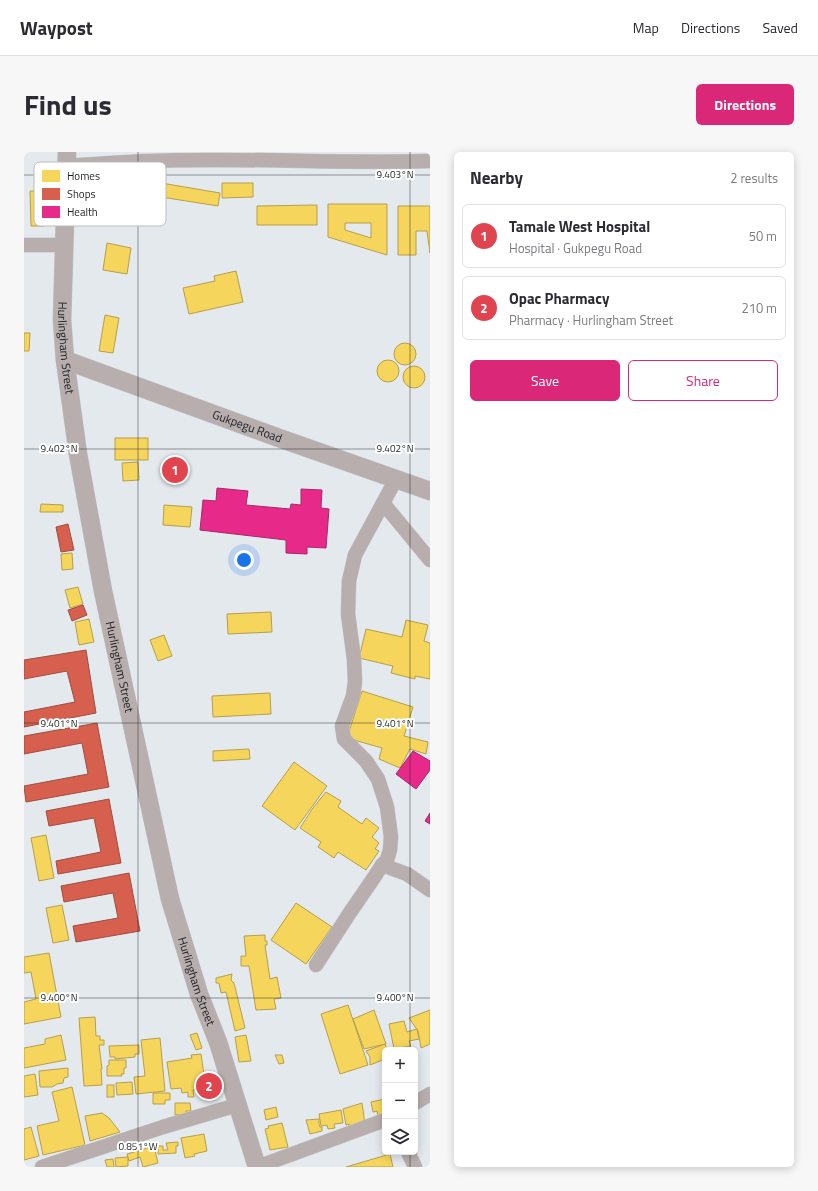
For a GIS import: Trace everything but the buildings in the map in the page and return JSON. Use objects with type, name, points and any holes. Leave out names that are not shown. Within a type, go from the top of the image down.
[{"type":"street","points":[[67,159],[148,161],[430,161]]},
{"type":"street","name":"Hurlingham Street","points":[[65,226],[62,320],[65,360],[78,454],[103,591],[170,899],[199,994],[218,1042],[257,1167]]},
{"type":"street","points":[[24,245],[64,245]]},
{"type":"street","name":"Gukpegu Road","points":[[65,360],[430,491]]},
{"type":"street","points":[[316,965],[382,865],[387,860],[390,850],[391,837],[387,808],[378,779],[366,761],[344,739],[342,726],[353,696],[355,682],[354,659],[348,614],[349,581],[355,555],[396,479]]},
{"type":"street","points":[[383,503],[430,560]]},
{"type":"street","points":[[382,865],[407,874],[430,890]]},
{"type":"street","points":[[418,1101],[430,1094]]},
{"type":"street","points":[[42,1167],[163,1126],[237,1105]]},
{"type":"street","points":[[257,1167],[382,1121]]},
{"type":"street","points":[[409,1155],[415,1167]]},
{"type":"place","name":"Tamale West Hospital","points":[[175,470]]},
{"type":"place","name":"Opac Pharmacy","points":[[209,1086]]}]
